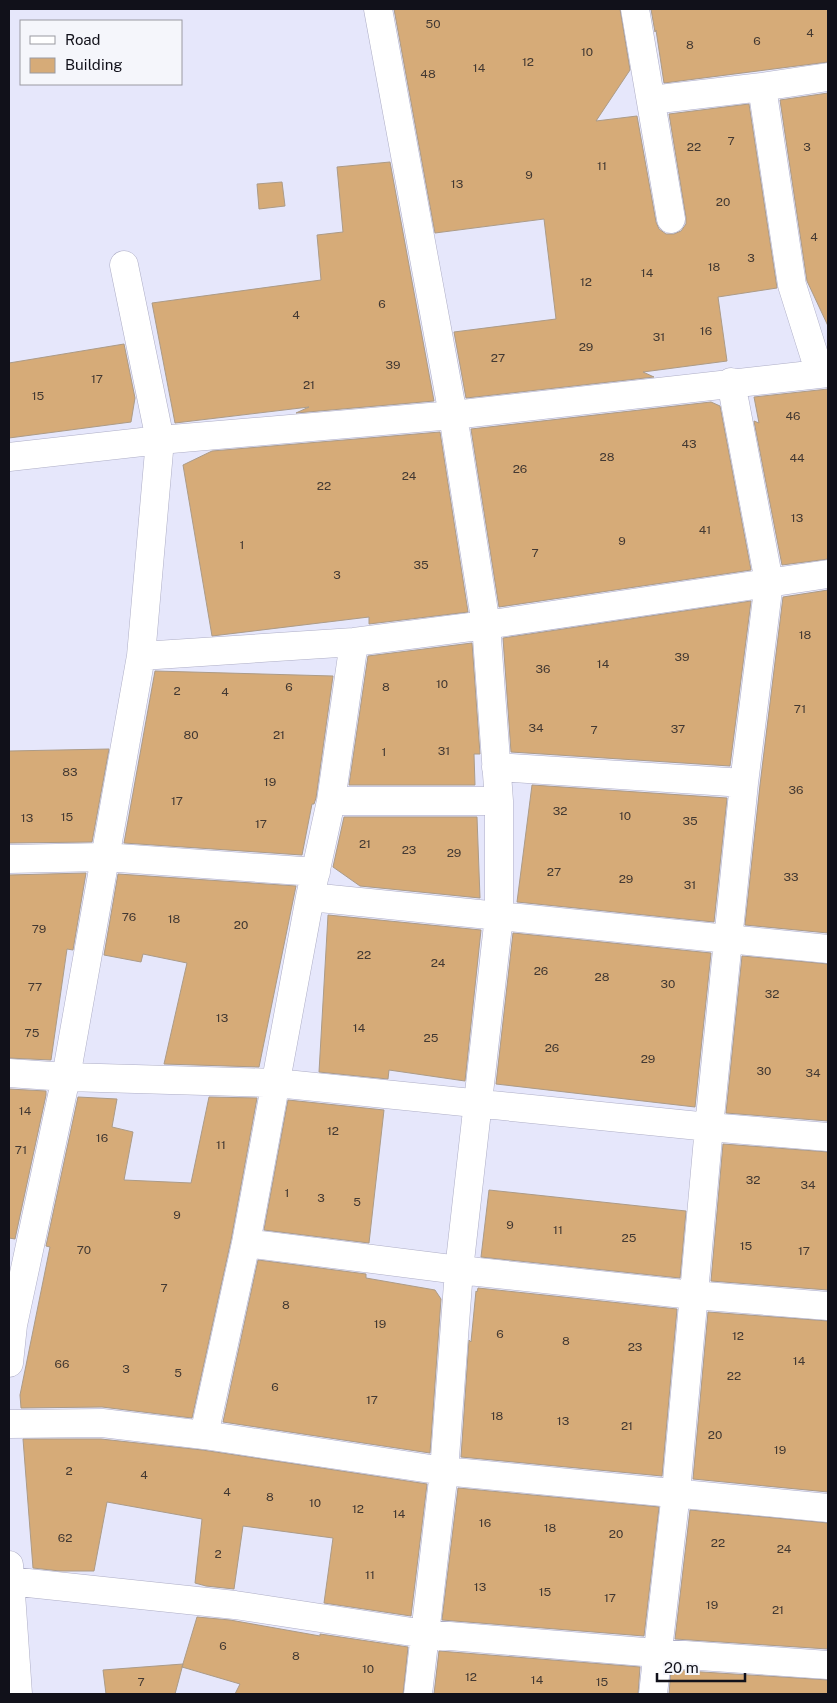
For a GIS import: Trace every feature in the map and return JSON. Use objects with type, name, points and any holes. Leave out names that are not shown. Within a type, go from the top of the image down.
[{"type":"street","points":[[378,9],[452,415],[486,625],[499,801],[498,916],[479,1103],[459,1270],[444,1471],[418,1694]]},
{"type":"street","points":[[635,9],[671,219]]},
{"type":"street","points":[[651,100],[828,77]]},
{"type":"street","points":[[9,458],[160,440],[452,415],[824,373],[792,286],[762,87]]},
{"type":"street","points":[[9,1363],[11,1324],[66,1076],[141,656],[160,440],[124,265]]},
{"type":"street","points":[[653,1694],[656,1653],[676,1492],[727,939],[769,582],[731,382]]},
{"type":"street","points":[[141,656],[354,642],[486,625],[828,574]]},
{"type":"street","points":[[204,1435],[246,1243],[313,884],[331,801],[354,642]]},
{"type":"street","points":[[496,767],[744,783]]},
{"type":"street","points":[[331,801],[499,801]]},
{"type":"street","points":[[9,858],[104,858],[313,884],[498,916],[828,949]]},
{"type":"street","points":[[9,1072],[66,1076],[276,1083],[709,1127],[828,1137]]},
{"type":"street","points":[[246,1243],[459,1270],[693,1295],[828,1306]]},
{"type":"street","points":[[9,1424],[102,1423],[204,1435],[444,1471],[828,1508]]},
{"type":"street","points":[[18,1694],[9,1576],[236,1605],[426,1634],[656,1653],[828,1664]]},
{"type":"building","points":[[394,9],[620,9],[630,70],[596,121],[637,116],[656,222],[659,229],[666,234],[674,234],[681,231],[686,224],[669,114],[749,104],[777,288],[718,297],[727,361],[643,372],[654,377],[466,398],[454,332],[556,319],[544,219],[435,233]]},
{"type":"building","points":[[651,9],[828,9],[828,62],[664,83]]},
{"type":"building","points":[[828,93],[828,326],[807,281],[780,100]]},
{"type":"building","points":[[390,162],[434,401],[296,413],[309,407],[175,423],[152,303],[321,280],[317,235],[343,232],[337,167]]},
{"type":"building","points":[[282,182],[285,206],[259,209],[257,184]]},
{"type":"building","points":[[124,344],[135,398],[131,422],[9,438],[9,363]]},
{"type":"building","points":[[828,389],[828,559],[782,565],[754,421],[759,423],[754,397]]},
{"type":"building","points":[[711,402],[720,406],[751,570],[499,607],[471,429]]},
{"type":"building","points":[[440,432],[468,612],[369,624],[369,617],[212,636],[183,465],[212,451]]},
{"type":"building","points":[[828,590],[828,933],[745,925],[783,597]]},
{"type":"building","points":[[751,601],[730,766],[511,752],[503,638]]},
{"type":"building","points":[[472,643],[480,754],[474,754],[475,785],[349,785],[368,656]]},
{"type":"building","points":[[155,671],[333,676],[316,798],[314,804],[312,804],[302,855],[124,843]]},
{"type":"building","points":[[109,749],[92,842],[9,843],[9,751]]},
{"type":"building","points":[[532,785],[727,798],[714,922],[517,902]]},
{"type":"building","points":[[344,817],[477,817],[480,898],[360,886],[333,867]]},
{"type":"building","points":[[86,873],[73,950],[67,949],[51,1060],[9,1058],[9,875]]},
{"type":"building","points":[[118,874],[296,886],[259,1067],[164,1064],[187,963],[143,954],[141,962],[104,955]]},
{"type":"building","points":[[328,915],[481,930],[465,1081],[389,1070],[388,1079],[319,1072]]},
{"type":"building","points":[[513,933],[711,953],[695,1107],[496,1084]]},
{"type":"building","points":[[742,956],[828,964],[828,1121],[726,1113]]},
{"type":"building","points":[[9,1089],[46,1091],[15,1239],[9,1238]]},
{"type":"building","points":[[78,1097],[117,1099],[112,1127],[133,1132],[124,1180],[191,1183],[209,1097],[257,1098],[231,1240],[192,1418],[102,1407],[21,1408],[20,1395],[50,1247],[46,1246]]},
{"type":"building","points":[[288,1100],[384,1110],[369,1243],[264,1230]]},
{"type":"building","points":[[723,1144],[828,1152],[828,1290],[711,1281]]},
{"type":"building","points":[[489,1190],[686,1211],[680,1278],[481,1257]]},
{"type":"building","points":[[258,1260],[366,1274],[366,1278],[435,1290],[441,1299],[430,1453],[223,1422]]},
{"type":"building","points":[[478,1288],[677,1309],[662,1476],[461,1457],[469,1340],[471,1342],[476,1291]]},
{"type":"building","points":[[708,1312],[828,1321],[828,1492],[693,1479]]},
{"type":"building","points":[[23,1439],[101,1439],[202,1450],[427,1484],[411,1616],[324,1603],[333,1538],[243,1526],[234,1589],[206,1586],[195,1583],[202,1519],[107,1502],[94,1571],[60,1571],[33,1568]]},
{"type":"building","points":[[458,1488],[659,1507],[644,1636],[442,1620]]},
{"type":"building","points":[[690,1510],[828,1523],[828,1649],[675,1639]]},
{"type":"building","points":[[197,1617],[230,1620],[320,1636],[320,1634],[408,1647],[403,1694],[235,1694],[240,1684],[182,1667]]},
{"type":"building","points":[[439,1651],[640,1667],[638,1694],[434,1694]]},
{"type":"building","points":[[183,1664],[175,1694],[106,1694],[103,1670]]},
{"type":"building","points":[[671,1670],[828,1680],[828,1694],[669,1694]]}]
